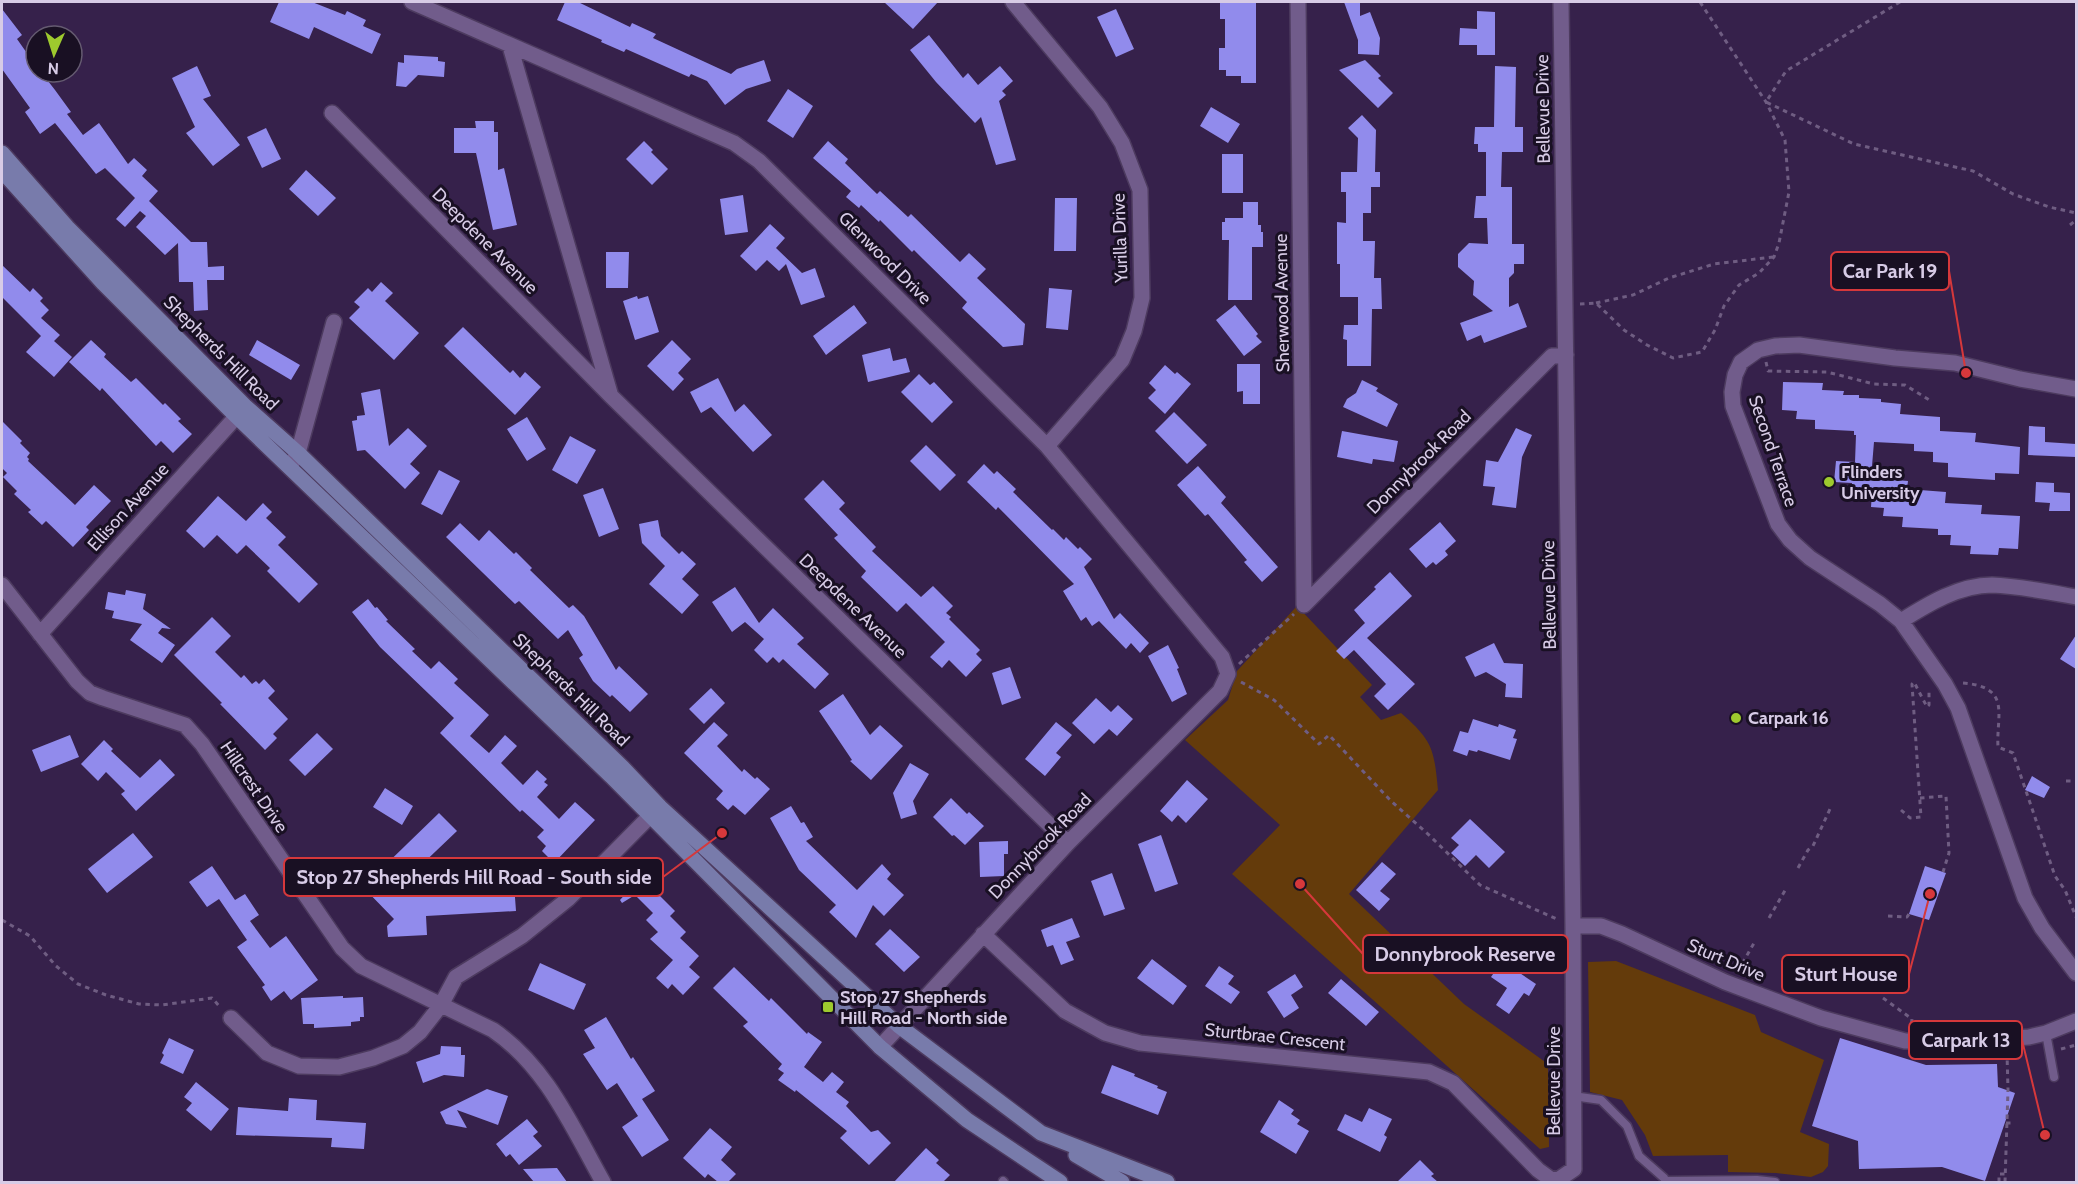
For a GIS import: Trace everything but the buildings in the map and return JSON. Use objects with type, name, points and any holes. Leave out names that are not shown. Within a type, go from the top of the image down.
[{"type":"main road","name":"Shepherds Hill Road","points":[[2,153],[67,227],[241,411]]},
{"type":"main road","name":"Shepherds Hill Road","points":[[2,171],[103,283],[615,760],[655,811],[880,1047],[967,1120],[1060,1182]]},
{"type":"main road","name":"Shepherds Hill Road","points":[[655,811],[899,1026],[1041,1133],[1167,1182]]},
{"type":"main road","points":[[1041,1133],[1122,1182]]},
{"type":"street","name":"Glenwood Drive","points":[[412,2],[734,143],[759,161],[1047,446],[1222,657],[1228,674]]},
{"type":"street","name":"Yurilla Drive","points":[[1012,2],[1100,107],[1122,142],[1140,190],[1142,298],[1134,331],[1122,360],[1047,446]]},
{"type":"street","name":"Sherwood Avenue","points":[[1298,2],[1304,605]]},
{"type":"street","name":"Bellevue Drive","points":[[1558,1180],[1574,1169],[1561,2]]},
{"type":"street","name":"Deepdene Avenue","points":[[510,46],[611,396]]},
{"type":"street","name":"Deepdene Avenue","points":[[332,112],[611,396],[1068,843]]},
{"type":"street","points":[[294,459],[334,322]]},
{"type":"street","name":"Second Terrace","points":[[1901,621],[1880,604],[1810,558],[1790,540],[1778,524],[1733,406],[1732,392],[1735,375],[1742,362],[1758,350],[1775,346],[1799,345],[1895,358],[1955,363],[2020,379],[2076,389]]},
{"type":"street","name":"Donnybrook Road","points":[[1304,605],[1552,356],[1566,355]]},
{"type":"street","name":"Ellison Avenue","points":[[40,634],[241,411]]},
{"type":"street","name":"Hillcrest Drive","points":[[2,585],[77,681],[90,693],[185,725],[202,744],[342,948],[361,966],[493,1030],[510,1042],[531,1063],[552,1090],[603,1182]]},
{"type":"street","points":[[2076,597],[1990,585],[1957,592],[1925,605],[1901,621],[1934,668],[1958,708],[2025,898],[2047,935],[2076,973]]},
{"type":"street","name":"Donnybrook Road","points":[[880,1047],[1068,843],[1220,691],[1228,674]]},
{"type":"street","points":[[231,1018],[267,1053],[298,1066],[339,1067],[373,1058],[403,1046],[420,1032],[441,1005],[456,977],[522,936],[568,899],[655,811]]},
{"type":"street","name":"Sturt Drive","points":[[1573,926],[1601,927],[1622,934],[1725,982],[1791,1007],[1821,1018],[1905,1041],[1974,1041],[2029,1037],[2076,1021]]},
{"type":"street","name":"Sturtbrae Crescent","points":[[983,934],[1065,1011],[1105,1033],[1140,1042],[1429,1072],[1452,1083],[1538,1170],[1549,1178],[1558,1180]]},
{"type":"lane","points":[[2046,1033],[2054,1077]]},
{"type":"lane","points":[[1573,1096],[1602,1100],[1627,1126],[1639,1156],[1666,1182],[1757,1180],[1775,1182]]},
{"type":"path","points":[[1596,303],[1624,330],[1673,358],[1702,352],[1715,330],[1724,306],[1739,285],[1759,273],[1773,257],[1779,243],[1789,192],[1785,140],[1766,102],[1700,2]]},
{"type":"path","points":[[1766,102],[1786,70],[1900,2]]},
{"type":"path","points":[[1766,102],[1854,144],[1973,171],[2013,194],[2049,207],[2076,213]]},
{"type":"path","points":[[2070,225],[2076,220]]},
{"type":"path","points":[[1565,305],[1596,303],[1633,295],[1669,278],[1714,264],[1773,257]]},
{"type":"path","points":[[1763,349],[1768,370],[1827,372],[1874,384],[1905,385],[1930,401]]},
{"type":"path","points":[[1304,605],[1228,674],[1274,700],[1319,744],[1329,735],[1390,801],[1480,885],[1573,926]]},
{"type":"path","points":[[1901,810],[1910,818],[1921,818],[1912,684],[1914,682],[1927,707],[1929,705],[1929,683],[1923,674],[1934,668]]},
{"type":"path","points":[[1961,683],[1986,688],[1998,701],[2000,712],[1998,747],[2013,753],[2055,876],[2065,890],[2076,917]]},
{"type":"path","points":[[2066,781],[2076,781]]},
{"type":"path","points":[[1920,798],[1946,796],[1949,853],[1943,872]]},
{"type":"path","points":[[1798,868],[1808,850],[1813,846],[1830,809]]},
{"type":"path","points":[[1769,918],[1787,887]]},
{"type":"path","points":[[1888,915],[1907,917],[1909,914]]},
{"type":"path","points":[[2,920],[30,936],[56,966],[78,984],[139,1004],[162,1005],[212,998],[231,1018]]},
{"type":"path","points":[[1738,971],[1754,943]]},
{"type":"path","points":[[1883,999],[1912,1019],[1911,1041]]},
{"type":"path","points":[[2049,1050],[2076,1045]]},
{"type":"path","points":[[2005,1182],[2007,1055]]},
{"type":"path","points":[[2006,1123],[2014,1123]]},
{"type":"path","points":[[1999,1182],[1999,1174],[2005,1174]]},
{"type":"shaded area","points":[[1297,606],[1372,685],[1360,697],[1381,720],[1401,713],[1426,739],[1435,765],[1438,790],[1349,894],[1464,1004],[1548,1064],[1549,1147],[1540,1149],[1232,874],[1280,825],[1185,740],[1228,700],[1237,671]]},
{"type":"shaded area","points":[[1616,961],[1755,1015],[1761,1032],[1824,1060],[1800,1132],[1829,1144],[1828,1166],[1823,1172],[1811,1177],[1776,1173],[1728,1172],[1728,1155],[1653,1156],[1645,1135],[1622,1100],[1590,1092],[1588,962]]},
{"type":"place","name":"Car Park 19","points":[[1966,373]]},
{"type":"place","name":"Flinders University","points":[[1829,482]]},
{"type":"place","name":"Carpark 16","points":[[1736,718]]},
{"type":"place","name":"Stop 27 Shepherds Hill Road - South side","points":[[722,833]]},
{"type":"place","name":"Donnybrook Reserve","points":[[1300,884]]},
{"type":"place","name":"Sturt House","points":[[1930,894]]},
{"type":"place","name":"Stop 27 Shepherds Hill Road - North side","points":[[828,1007]]},
{"type":"place","name":"Carpark 13","points":[[2045,1135]]}]
